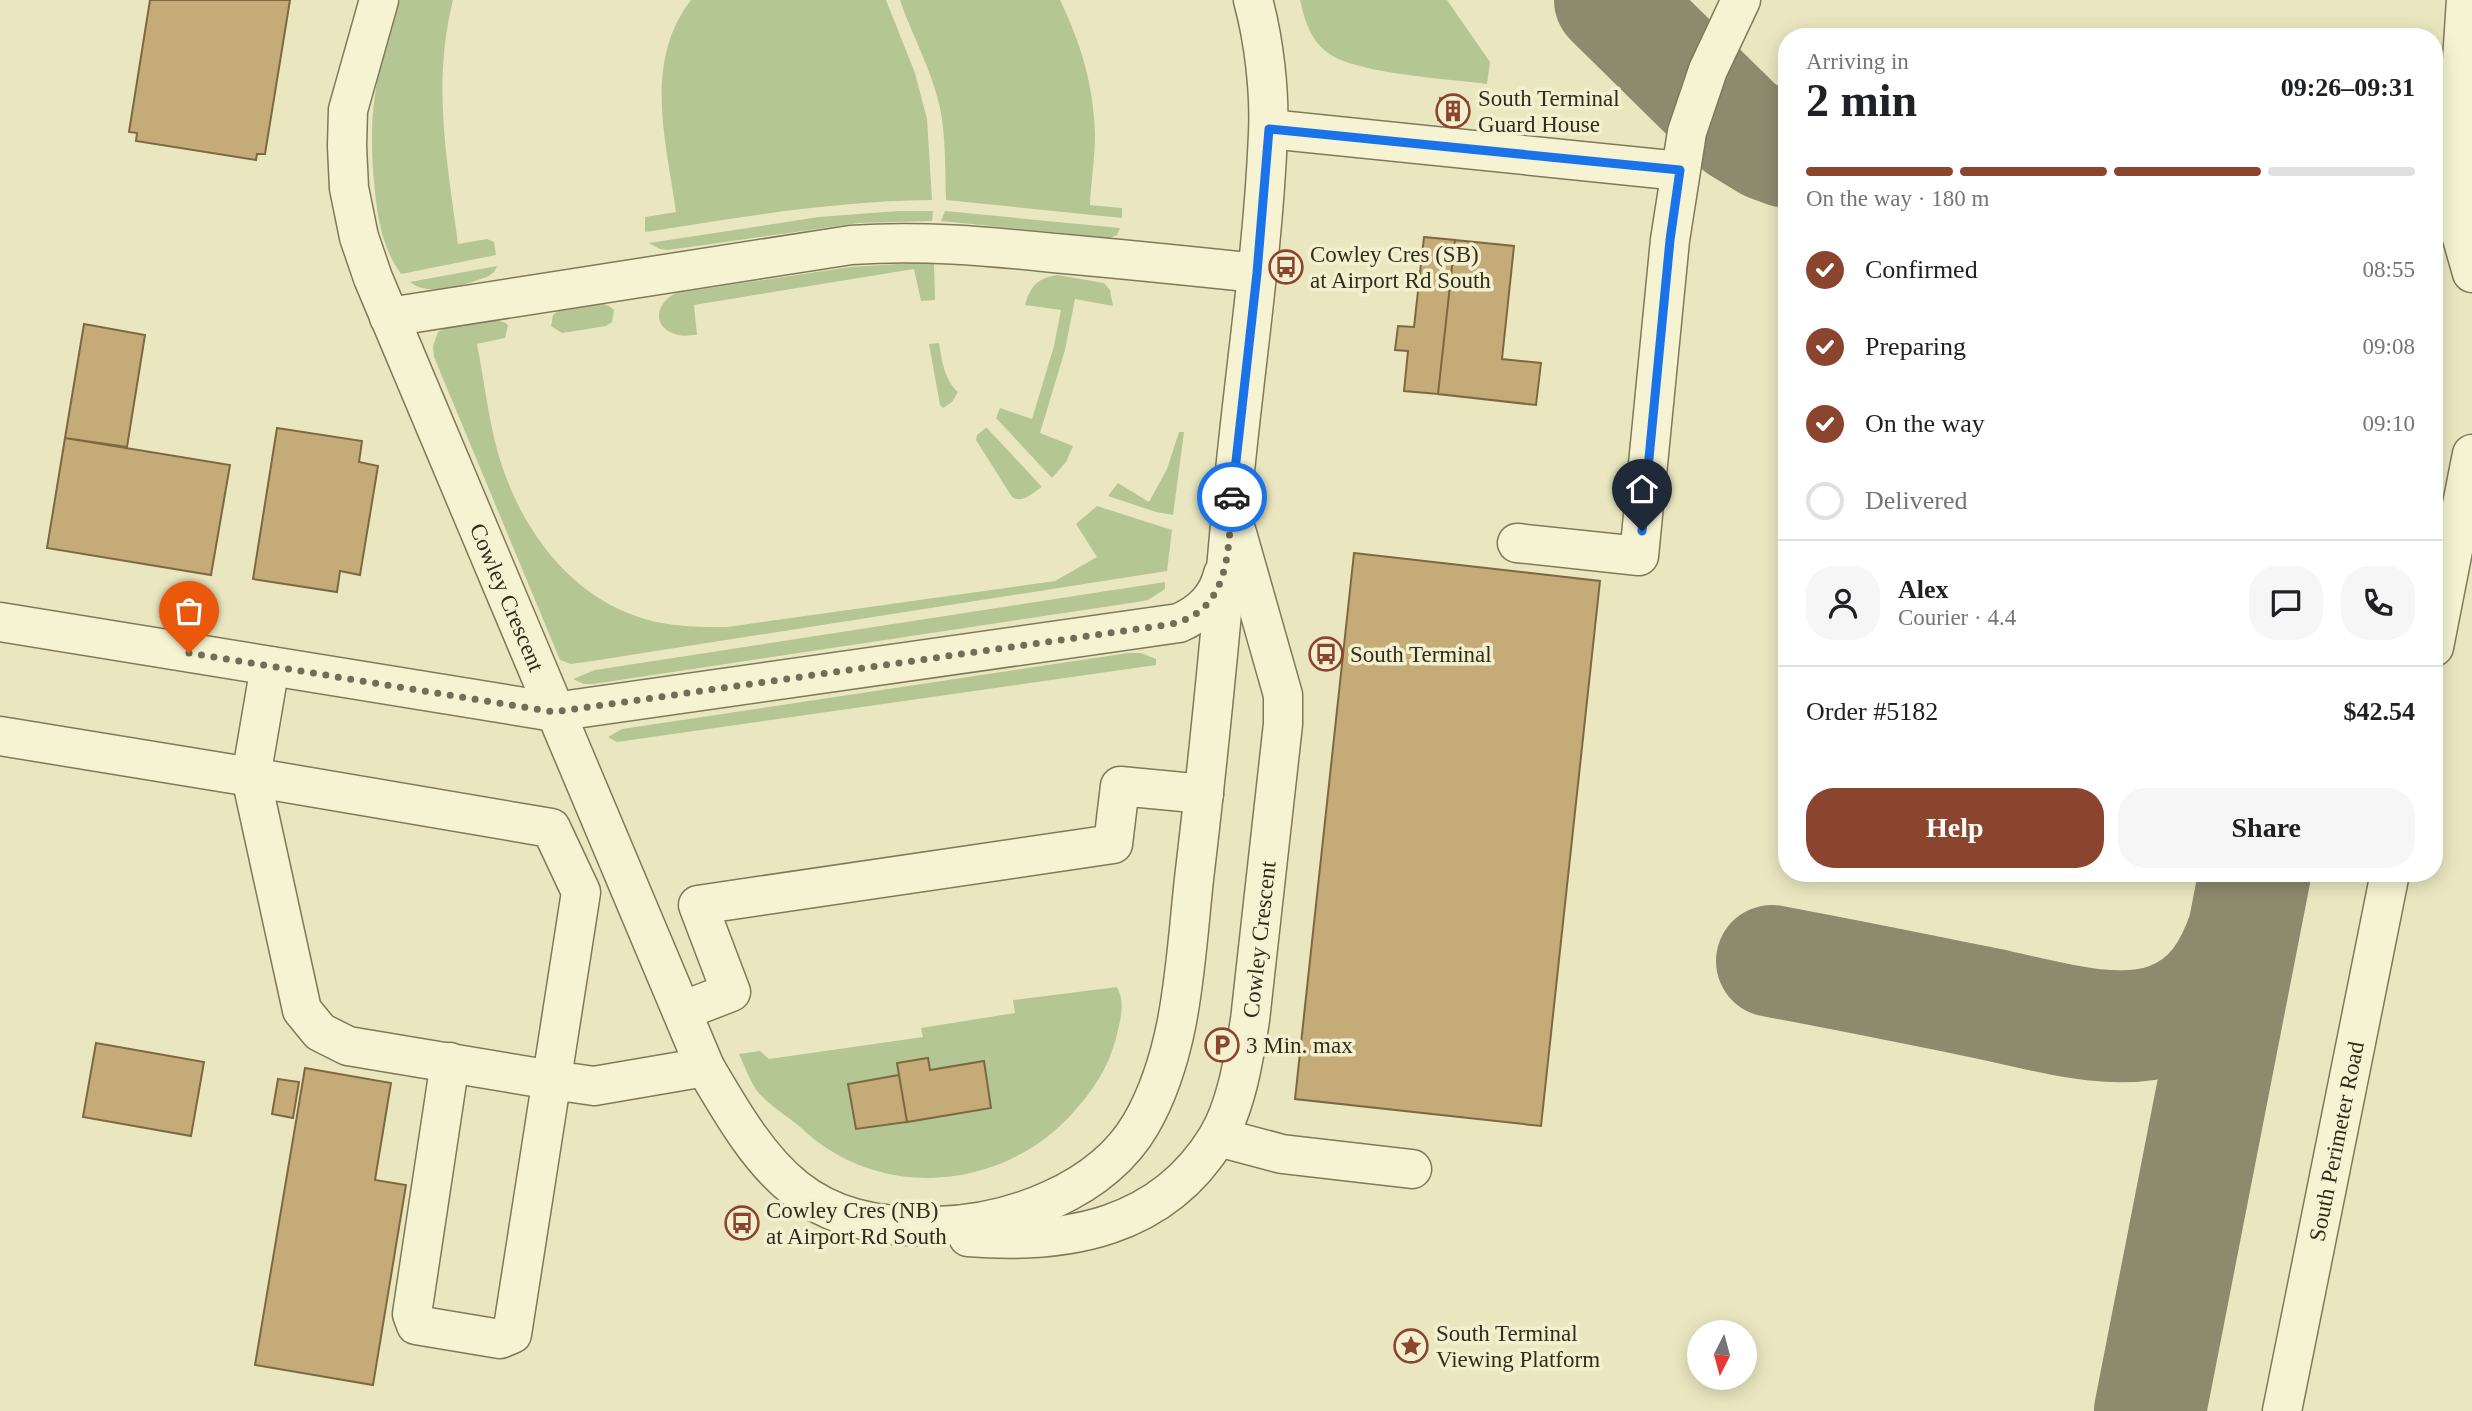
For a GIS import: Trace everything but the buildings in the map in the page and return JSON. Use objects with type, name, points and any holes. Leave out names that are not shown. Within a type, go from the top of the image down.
[{"type":"street","points":[[348,110],[356,0]]},
{"type":"street","name":"Cowley Crescent","points":[[379,0],[348,110],[350,195],[359,237],[389,317],[705,1067],[732,1114],[758,1151],[807,1199],[832,1211],[883,1224],[992,1239],[1060,1236],[1102,1228],[1139,1213],[1166,1196],[1193,1170],[1218,1137],[1242,1066],[1248,1031],[1283,724],[1283,695],[1237,533],[1232,497]]},
{"type":"street","name":"Cowley Crescent","points":[[883,1224],[912,1227],[968,1223],[1002,1217],[1061,1195],[1082,1183],[1122,1149],[1139,1128],[1164,1074],[1179,1005],[1204,794],[1269,129],[1264,51],[1253,0]]},
{"type":"street","points":[[1517,543],[1639,556],[1670,240],[1680,170],[1687,132],[1697,100],[1741,0]]},
{"type":"street","points":[[2466,0],[2454,180],[2458,225],[2472,273]]},
{"type":"street","points":[[1269,129],[1680,170]]},
{"type":"street","points":[[389,317],[839,247],[895,242],[980,246],[1257,273]]},
{"type":"street","points":[[2443,602],[2472,454]]},
{"type":"street","points":[[0,622],[554,712],[1179,623],[1198,613],[1217,593],[1227,558]]},
{"type":"street","points":[[270,666],[251,777],[302,1010],[320,1032],[348,1046],[594,1086],[705,1067]]},
{"type":"street","points":[[0,736],[551,828],[581,892],[512,1334],[500,1339],[416,1325],[412,1314],[450,1062]]},
{"type":"street","points":[[681,1011],[731,992],[698,905],[1113,844],[1120,786],[1204,794]]},
{"type":"street","name":"South Perimeter Road","points":[[2282,1411],[2388,882]]},
{"type":"street","points":[[1218,1137],[1282,1154],[1412,1169]]},
{"type":"green space","points":[[400,0],[453,0],[443,62],[442,92],[446,152],[458,244],[487,239],[494,242],[496,255],[401,274],[390,255],[380,224],[372,140],[379,72]]},
{"type":"green space","points":[[691,0],[886,0],[915,73],[927,119],[932,200],[823,207],[645,232],[645,217],[676,212],[664,130],[663,76],[667,49],[676,24]]},
{"type":"green space","points":[[900,0],[1060,0],[1080,49],[1092,100],[1095,135],[1090,205],[1122,208],[1122,218],[946,200],[940,108],[932,80]]},
{"type":"green space","points":[[1300,0],[1447,0],[1490,62],[1487,84],[1384,71],[1363,67],[1331,55],[1314,38]]},
{"type":"green space","points":[[933,211],[932,221],[859,223],[668,250],[649,243],[819,217]]},
{"type":"green space","points":[[945,211],[1120,228],[1117,235],[1110,238],[941,221]]},
{"type":"green space","points":[[934,264],[935,300],[921,301],[914,269],[694,305],[697,335],[675,334],[662,326],[660,321],[660,309],[669,297],[676,293],[850,267]]},
{"type":"green space","points":[[497,266],[487,277],[448,288],[427,289],[410,282]]},
{"type":"green space","points":[[1057,275],[1104,283],[1110,290],[1113,306],[1075,299],[1065,350],[1040,433],[1073,446],[1066,462],[1052,478],[996,418],[1000,408],[1032,419],[1054,346],[1061,310],[1025,305],[1035,284],[1044,278]]},
{"type":"green space","points":[[603,304],[614,310],[612,322],[606,326],[562,333],[551,326],[553,315],[558,311]]},
{"type":"green space","points":[[496,320],[508,326],[505,338],[477,344],[494,436],[512,492],[540,541],[558,563],[600,599],[625,612],[671,624],[727,627],[1055,581],[1097,557],[1076,524],[1097,506],[1172,530],[1167,571],[586,662],[571,664],[560,660],[434,357],[433,346],[438,332],[446,328]]},
{"type":"green space","points":[[939,343],[947,376],[958,392],[952,402],[943,408],[940,405],[929,344]]},
{"type":"green space","points":[[987,427],[1042,487],[1024,498],[1012,497],[976,440],[977,435]]},
{"type":"green space","points":[[1179,432],[1184,432],[1173,515],[1108,496],[1118,483],[1149,502],[1167,469]]},
{"type":"green space","points":[[1165,582],[1165,589],[1148,600],[1137,602],[593,684],[584,684],[573,679],[595,670]]},
{"type":"green space","points":[[1141,653],[1156,659],[1156,665],[617,742],[608,737],[622,729]]},
{"type":"green space","points":[[1117,987],[1121,1012],[1113,1049],[1098,1080],[1079,1106],[1046,1138],[1018,1156],[956,1176],[923,1178],[890,1174],[858,1165],[828,1149],[759,1093],[739,1054],[760,1051],[769,1059],[923,1037],[921,1028],[1015,1013],[1013,1000]]},
{"type":"taxiway","points":[[1610,0],[1740,128],[1778,149]]},
{"type":"taxiway","points":[[2150,1411],[2253,882]]},
{"type":"taxiway","points":[[1772,961],[2075,1022],[2123,1026],[2168,1019],[2196,1004],[2217,984],[2225,972],[2244,930]]},
{"type":"way so far","points":[[189,653],[554,712],[1166,625],[1191,618],[1217,593],[1227,558],[1232,497]]},
{"type":"place","name":"South Terminal Guard House","points":[[1453,111]]},
{"type":"place","name":"Cowley Cres (SB) at Airport Rd South","points":[[1286,267]]},
{"type":"place","name":"South Terminal","points":[[1326,654]]},
{"type":"place","name":"3 Min. max","points":[[1222,1045]]},
{"type":"place","name":"Cowley Cres (NB) at Airport Rd South","points":[[742,1223]]},
{"type":"place","name":"South Terminal Viewing Platform","points":[[1411,1346]]},
{"type":"route","points":[[1232,497],[1257,273],[1269,129],[1680,170],[1670,240],[1642,531]]}]
